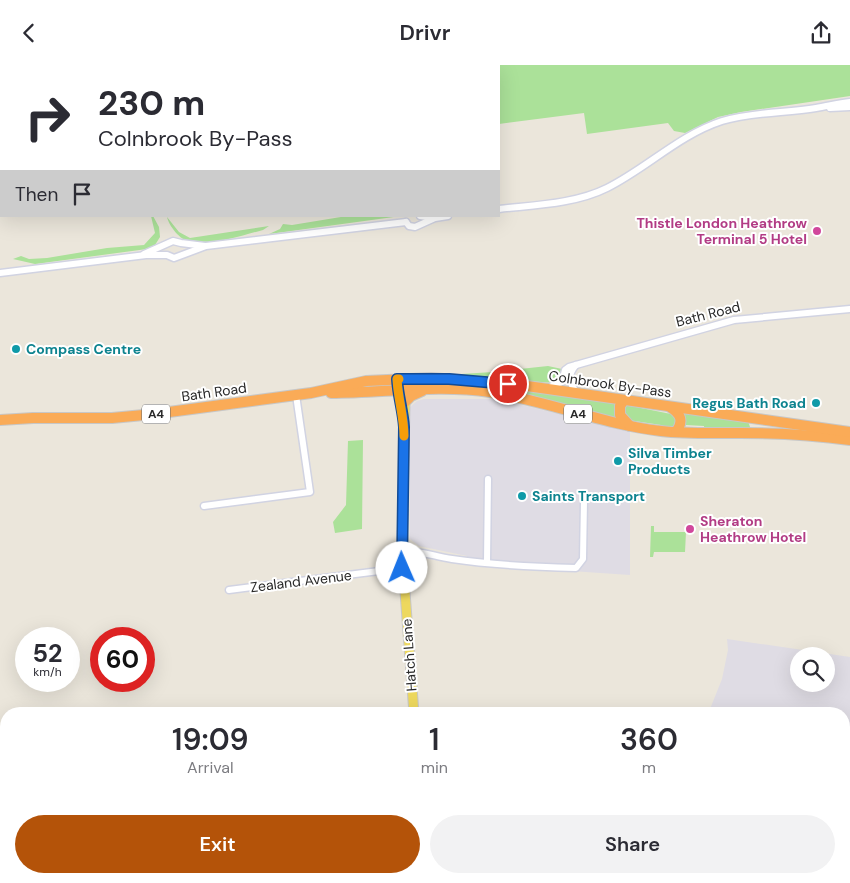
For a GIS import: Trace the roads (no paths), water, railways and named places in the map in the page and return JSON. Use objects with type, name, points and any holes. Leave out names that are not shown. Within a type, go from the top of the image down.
[{"type":"highway","name":"Colnbrook By-Pass","points":[[400,385],[449,379],[495,382],[850,432]]},
{"type":"highway","name":"Colnbrook By-Pass","points":[[311,393],[358,382],[400,385],[425,390],[491,392],[521,398],[599,420],[630,426],[676,432],[794,435],[850,441]]},
{"type":"highway","points":[[405,402],[414,394],[425,390]]},
{"type":"highway","name":"Bath Road","points":[[0,420],[112,418],[154,415],[311,393]]},
{"type":"highway","points":[[624,400],[620,406],[620,415],[630,426]]},
{"type":"highway","points":[[667,406],[678,412],[681,418],[681,423],[676,432]]},
{"type":"main road","name":"Hatch Lane","points":[[400,385],[405,402],[402,568],[413,707]]},
{"type":"main road","name":"Hatch Lane","points":[[400,385],[404,417]]},
{"type":"street","points":[[500,209],[583,197],[605,189],[694,133],[722,121],[750,115],[816,108],[850,102]]},
{"type":"street","points":[[816,108],[850,107]]},
{"type":"street","points":[[419,217],[419,224]]},
{"type":"street","points":[[427,217],[435,218]]},
{"type":"street","points":[[0,273],[137,256],[167,255],[174,258],[206,247],[407,219],[412,227],[442,217]]},
{"type":"street","points":[[137,256],[175,241],[206,247]]},
{"type":"street","points":[[181,243],[183,249],[181,255]]},
{"type":"street","points":[[167,244],[167,255]]},
{"type":"street","name":"Bath Road","points":[[577,364],[734,320],[850,309]]},
{"type":"street","points":[[543,389],[562,382],[566,369],[577,364]]},
{"type":"street","points":[[577,364],[571,372],[569,379],[577,393]]},
{"type":"street","points":[[204,506],[310,492],[296,395]]},
{"type":"street","points":[[487,562],[488,479]]},
{"type":"street","points":[[402,551],[420,551],[450,558],[487,562],[576,568],[582,559],[584,501]]},
{"type":"street","name":"Zealand Avenue","points":[[229,590],[402,568]]},
{"type":"place","name":"Thistle London Heathrow Terminal 5 Hotel","points":[[817,231]]},
{"type":"place","name":"Compass Centre","points":[[16,349]]},
{"type":"place","name":"Regus Bath Road","points":[[816,403]]},
{"type":"place","name":"Silva Timber Products","points":[[618,461]]},
{"type":"place","name":"Saints Transport","points":[[522,496]]},
{"type":"place","name":"Sheraton Heathrow Hotel","points":[[690,529]]}]
